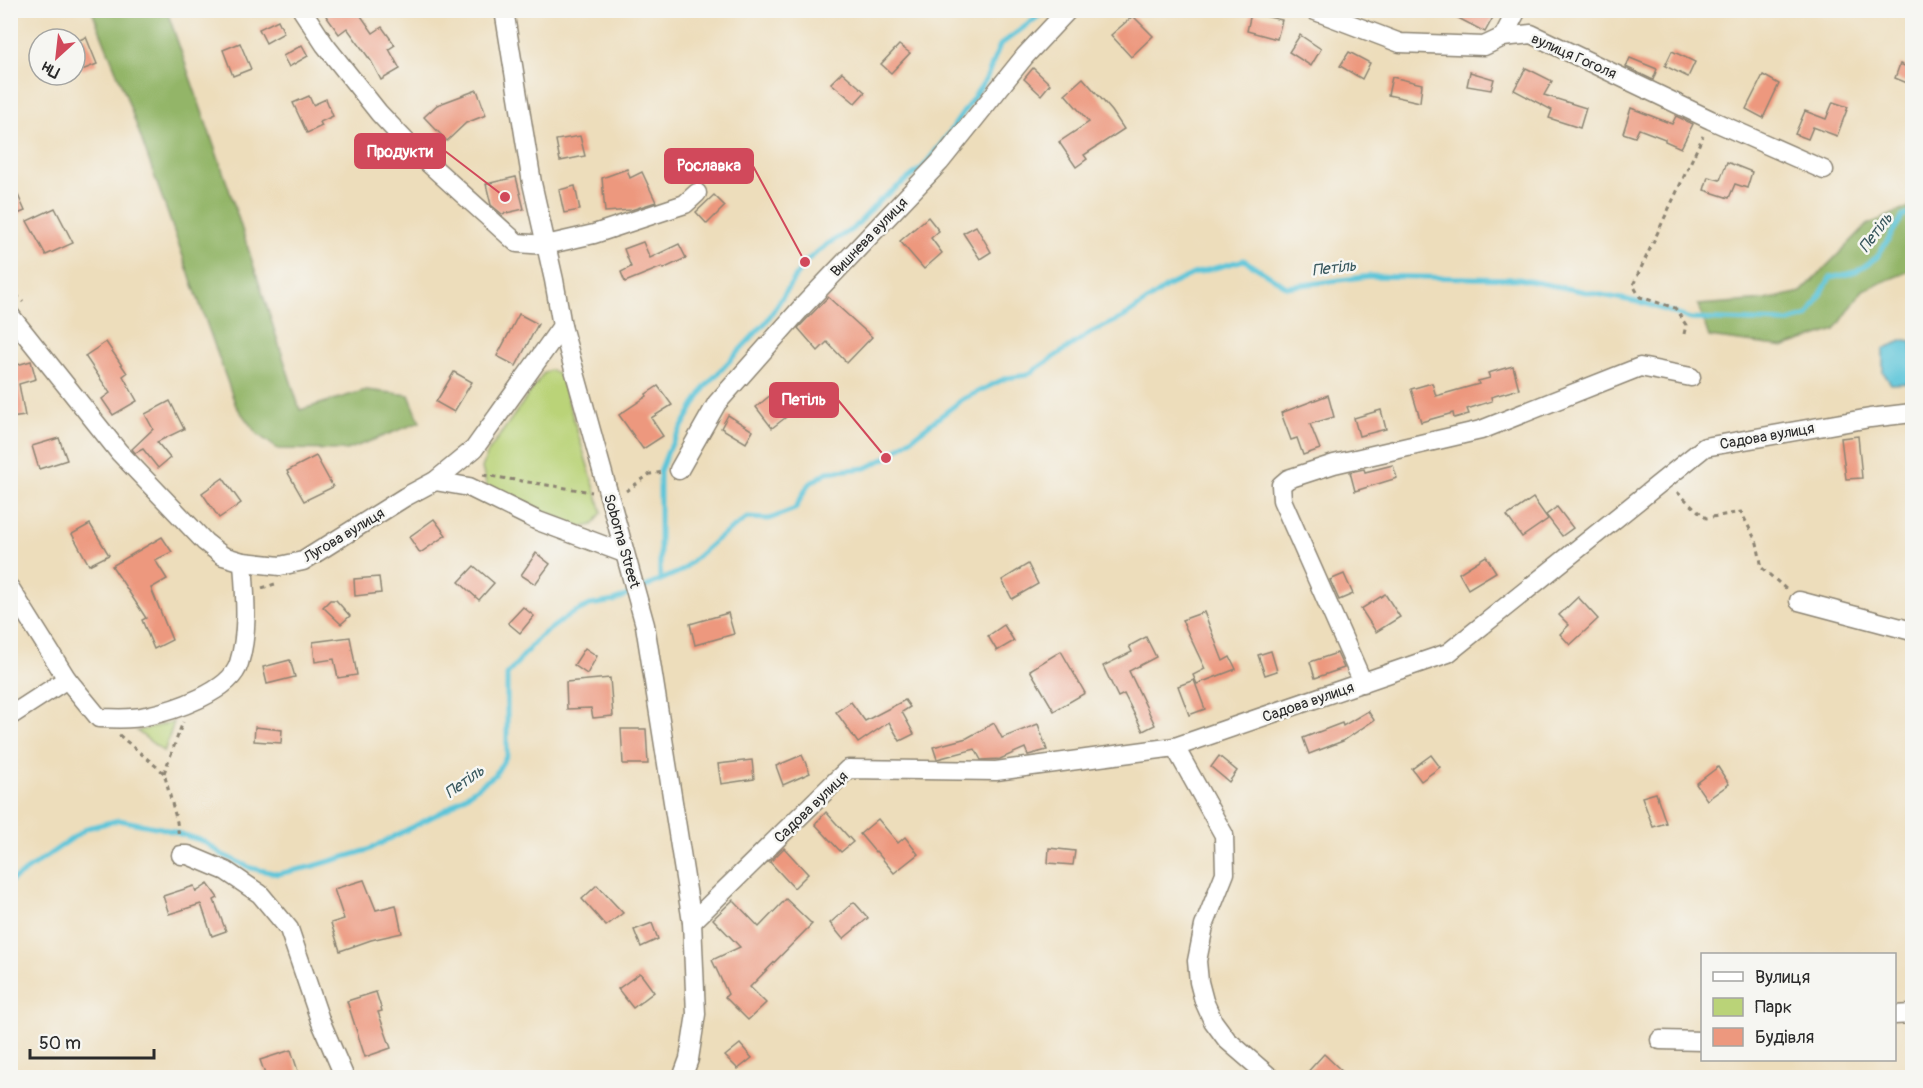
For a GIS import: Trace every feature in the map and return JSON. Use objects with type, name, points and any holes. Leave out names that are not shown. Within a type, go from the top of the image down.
[{"type":"street","points":[[302,10],[325,45],[379,113],[415,151],[517,243],[546,244],[594,234],[685,204],[697,193]]},
{"type":"street","name":"Soborna Street","points":[[504,10],[532,183],[562,326],[645,625],[692,922],[696,1014],[689,1059],[682,1077]]},
{"type":"street","name":"Вишнева вулиця","points":[[679,470],[717,403],[803,306],[940,162],[1025,56],[1068,10]]},
{"type":"street","name":"вулиця Гоголя","points":[[1313,10],[1400,43],[1484,46],[1503,37],[1531,34],[1710,120],[1824,170]]},
{"type":"street","points":[[1503,37],[1517,10]]},
{"type":"street","name":"Лугова вулиця","points":[[10,315],[119,452],[206,542],[223,556],[243,562],[280,566],[303,561],[405,497],[435,481],[474,449],[562,326]]},
{"type":"street","points":[[1363,683],[1282,500],[1281,485],[1288,479],[1334,464],[1481,430],[1640,367],[1690,377]]},
{"type":"street","name":"Садова вулиця","points":[[692,922],[848,769],[996,771],[1175,747],[1448,653],[1705,447],[1870,418],[1912,413]]},
{"type":"street","points":[[435,481],[469,487],[538,521],[626,559]]},
{"type":"street","points":[[10,588],[67,679],[99,718],[144,717],[190,702],[227,681],[239,666],[245,635],[243,562]]},
{"type":"street","points":[[1799,601],[1912,631]]},
{"type":"street","points":[[10,716],[67,679]]},
{"type":"street","points":[[1175,747],[1224,835],[1225,873],[1203,926],[1197,961],[1204,1001],[1227,1040],[1271,1077]]},
{"type":"street","points":[[181,855],[188,855],[226,871],[260,894],[289,929],[320,1020],[345,1077]]},
{"type":"street","points":[[1896,1015],[1912,1014]]},
{"type":"street","points":[[1660,1040],[1701,1041]]},
{"type":"path","points":[[1684,334],[1686,325],[1675,308],[1640,297],[1633,285],[1710,120]]},
{"type":"path","points":[[10,288],[28,309]]},
{"type":"path","points":[[469,487],[479,474],[582,492],[608,493],[627,490],[650,474]]},
{"type":"path","points":[[1663,479],[1706,518],[1741,512],[1757,543],[1762,568],[1799,601]]},
{"type":"path","points":[[245,588],[264,588],[282,581]]},
{"type":"path","points":[[164,773],[190,702]]},
{"type":"path","points":[[99,718],[164,773],[177,822]]},
{"type":"green space","points":[[92,11],[167,11],[229,189],[300,410],[366,390],[409,395],[420,422],[347,450],[278,449],[257,434],[236,406],[125,93]]},
{"type":"green space","points":[[1912,206],[1912,270],[1863,290],[1835,330],[1785,347],[1709,337],[1698,305],[1766,300],[1801,292],[1867,225]]},
{"type":"green space","points":[[550,370],[560,375],[602,512],[593,525],[581,527],[487,487],[482,468],[488,452],[543,374]]},
{"type":"green space","points":[[174,722],[164,752],[137,731]]},
{"type":"water","points":[[1904,340],[1912,341],[1912,383],[1891,384],[1883,372],[1883,349]]},
{"type":"building","points":[[334,10],[357,10],[373,33],[382,27],[395,45],[389,49],[400,69],[381,80],[371,61],[347,28],[339,34],[326,16]]},
{"type":"building","points":[[1443,10],[1497,10],[1485,32]]},
{"type":"building","points":[[1251,13],[1282,20],[1277,39],[1247,31]]},
{"type":"building","points":[[1133,16],[1153,36],[1131,57],[1111,35]]},
{"type":"building","points":[[278,20],[284,33],[266,43],[259,29]]},
{"type":"building","points":[[1300,35],[1321,49],[1311,66],[1289,52]]},
{"type":"building","points":[[87,39],[97,64],[87,68]]},
{"type":"building","points":[[240,43],[251,69],[233,76],[223,50]]},
{"type":"building","points":[[302,45],[308,56],[289,67],[283,56]]},
{"type":"building","points":[[899,45],[910,53],[891,73],[881,64]]},
{"type":"building","points":[[1672,51],[1695,62],[1688,77],[1665,66]]},
{"type":"building","points":[[1349,52],[1370,63],[1362,79],[1340,66]]},
{"type":"building","points":[[1630,58],[1657,69],[1653,80],[1626,67]]},
{"type":"building","points":[[1900,64],[1912,69],[1912,85],[1895,78]]},
{"type":"building","points":[[1033,68],[1050,84],[1041,95],[1024,79]]},
{"type":"building","points":[[1526,68],[1552,81],[1544,95],[1586,108],[1580,128],[1549,118],[1552,110],[1514,90]]},
{"type":"building","points":[[842,72],[865,92],[855,103],[831,83]]},
{"type":"building","points":[[1470,72],[1494,79],[1491,90],[1467,86]]},
{"type":"building","points":[[1763,75],[1779,84],[1763,118],[1746,109]]},
{"type":"building","points":[[1392,77],[1422,84],[1420,102],[1388,95]]},
{"type":"building","points":[[1083,78],[1112,111],[1124,129],[1084,155],[1087,159],[1076,167],[1059,142],[1089,122],[1065,94]]},
{"type":"building","points":[[477,90],[486,115],[466,123],[447,141],[424,117],[437,105]]},
{"type":"building","points":[[309,96],[313,105],[326,99],[333,116],[320,122],[322,126],[307,133],[293,103]]},
{"type":"building","points":[[1833,102],[1848,107],[1837,136],[1813,127],[1808,139],[1795,134],[1805,111],[1826,119]]},
{"type":"building","points":[[1631,108],[1672,124],[1676,116],[1693,124],[1681,148],[1639,129],[1635,137],[1623,133]]},
{"type":"building","points":[[580,136],[585,156],[560,161],[556,140]]},
{"type":"building","points":[[1727,162],[1752,172],[1747,188],[1735,184],[1729,198],[1704,190],[1708,177],[1720,180]]},
{"type":"building","points":[[627,169],[630,178],[642,172],[656,202],[631,210],[605,212],[602,178]]},
{"type":"building","points":[[10,177],[25,211],[10,217]]},
{"type":"building","points":[[516,177],[524,209],[502,214],[491,205],[486,184]]},
{"type":"building","points":[[575,186],[580,210],[564,213],[559,190]]},
{"type":"building","points":[[714,195],[725,206],[707,224],[696,212]]},
{"type":"building","points":[[55,208],[73,243],[46,255],[27,221]]},
{"type":"building","points":[[928,217],[939,231],[931,238],[942,253],[924,269],[900,241]]},
{"type":"building","points":[[976,226],[991,252],[980,259],[963,233]]},
{"type":"building","points":[[643,242],[650,258],[679,244],[686,258],[663,269],[662,267],[625,282],[621,272],[631,267],[624,249]]},
{"type":"building","points":[[828,297],[872,337],[847,363],[827,342],[818,351],[798,328]]},
{"type":"building","points":[[519,314],[538,324],[516,366],[497,356]]},
{"type":"building","points":[[106,342],[127,373],[123,376],[137,401],[113,415],[102,399],[110,393],[85,356]]},
{"type":"building","points":[[31,361],[36,379],[19,384],[25,416],[10,418],[10,367]]},
{"type":"building","points":[[1513,366],[1519,389],[1491,397],[1492,401],[1467,409],[1469,414],[1454,418],[1453,413],[1421,422],[1411,389],[1432,383],[1436,396],[1479,384],[1478,381],[1490,378],[1488,373]]},
{"type":"building","points":[[454,372],[472,382],[454,412],[436,402]]},
{"type":"building","points":[[658,386],[672,405],[651,418],[663,436],[643,449],[619,415]]},
{"type":"building","points":[[777,390],[794,411],[772,428],[756,407]]},
{"type":"building","points":[[1328,395],[1334,417],[1310,424],[1320,449],[1303,455],[1297,438],[1291,440],[1281,413]]},
{"type":"building","points":[[170,401],[184,429],[157,442],[170,458],[158,468],[143,449],[135,453],[132,449],[153,429],[145,414]]},
{"type":"building","points":[[1381,410],[1386,429],[1359,436],[1354,418]]},
{"type":"building","points":[[728,415],[753,431],[746,443],[721,428]]},
{"type":"building","points":[[1858,436],[1862,478],[1846,479],[1841,438]]},
{"type":"building","points":[[59,438],[67,460],[39,469],[32,446]]},
{"type":"building","points":[[316,456],[333,487],[304,501],[287,471]]},
{"type":"building","points":[[1393,465],[1397,478],[1355,491],[1350,472],[1364,469],[1365,472]]},
{"type":"building","points":[[223,478],[241,503],[219,518],[202,493]]},
{"type":"building","points":[[1533,498],[1548,519],[1522,537],[1507,516]]},
{"type":"building","points":[[1557,507],[1573,528],[1562,536],[1546,515]]},
{"type":"building","points":[[434,519],[446,535],[420,553],[409,537]]},
{"type":"building","points":[[90,524],[109,555],[89,565],[72,534]]},
{"type":"building","points":[[162,537],[172,552],[155,560],[167,579],[151,588],[172,640],[154,649],[142,620],[146,618],[112,566]]},
{"type":"building","points":[[536,553],[550,564],[535,584],[521,575]]},
{"type":"building","points":[[1486,556],[1496,572],[1468,589],[1459,573]]},
{"type":"building","points":[[1028,564],[1038,584],[1012,599],[1002,580]]},
{"type":"building","points":[[474,566],[494,583],[479,600],[459,582]]},
{"type":"building","points":[[1344,574],[1353,594],[1339,600],[1330,580]]},
{"type":"building","points":[[379,577],[381,593],[355,596],[354,579]]},
{"type":"building","points":[[1385,594],[1400,617],[1376,632],[1361,609]]},
{"type":"building","points":[[1578,597],[1598,619],[1570,645],[1560,634],[1569,625],[1559,615]]},
{"type":"building","points":[[330,600],[336,600],[350,616],[341,624],[323,607]]},
{"type":"building","points":[[523,607],[534,616],[520,633],[508,623]]},
{"type":"building","points":[[1204,612],[1223,661],[1230,657],[1236,669],[1197,684],[1193,675],[1205,669],[1182,620]]},
{"type":"building","points":[[728,613],[734,634],[695,645],[690,624]]},
{"type":"building","points":[[1004,625],[1014,641],[997,651],[988,636]]},
{"type":"building","points":[[350,637],[357,675],[338,678],[334,659],[315,662],[313,642]]},
{"type":"building","points":[[1146,637],[1156,657],[1129,671],[1155,725],[1143,731],[1124,694],[1118,697],[1103,666],[1132,652],[1129,646]]},
{"type":"building","points":[[585,648],[597,656],[587,674],[574,665]]},
{"type":"building","points":[[1061,651],[1085,693],[1054,711],[1030,670]]},
{"type":"building","points":[[1271,651],[1277,671],[1265,675],[1258,655]]},
{"type":"building","points":[[1337,653],[1344,668],[1315,678],[1310,662]]},
{"type":"building","points":[[290,660],[295,677],[267,684],[263,667]]},
{"type":"building","points":[[610,678],[613,716],[593,718],[591,708],[567,709],[566,682]]},
{"type":"building","points":[[1194,680],[1205,709],[1189,715],[1178,686]]},
{"type":"building","points":[[905,700],[910,707],[902,712],[914,734],[900,741],[889,722],[858,743],[836,712],[851,702],[865,721]]},
{"type":"building","points":[[1368,711],[1374,720],[1343,741],[1309,754],[1303,738],[1342,723],[1343,726]]},
{"type":"building","points":[[994,723],[1002,738],[1038,724],[1047,750],[1028,755],[1025,748],[1000,759],[981,760],[975,749],[937,759],[933,747],[967,738]]},
{"type":"building","points":[[255,727],[282,730],[281,743],[254,741]]},
{"type":"building","points":[[621,729],[646,729],[648,764],[623,764]]},
{"type":"building","points":[[802,755],[810,773],[783,785],[776,766]]},
{"type":"building","points":[[1431,755],[1440,767],[1421,781],[1412,769]]},
{"type":"building","points":[[1219,756],[1237,771],[1229,782],[1211,767]]},
{"type":"building","points":[[752,760],[754,779],[721,784],[718,764]]},
{"type":"building","points":[[1718,767],[1729,784],[1707,800],[1696,784]]},
{"type":"building","points":[[1656,793],[1666,823],[1653,827],[1642,797]]},
{"type":"building","points":[[826,812],[853,842],[841,852],[815,824]]},
{"type":"building","points":[[878,819],[898,843],[905,837],[918,854],[894,873],[860,834]]},
{"type":"building","points":[[784,848],[808,874],[794,888],[770,862]]},
{"type":"building","points":[[1049,848],[1075,851],[1073,865],[1048,863]]},
{"type":"building","points":[[364,880],[376,910],[396,905],[402,933],[371,940],[340,951],[331,923],[344,919],[334,889]]},
{"type":"building","points":[[208,884],[218,898],[214,900],[226,931],[212,936],[201,904],[169,914],[163,896],[194,886],[196,892]]},
{"type":"building","points":[[597,885],[623,913],[606,926],[582,899]]},
{"type":"building","points":[[786,899],[812,924],[750,987],[766,1003],[748,1020],[725,997],[728,994],[712,960],[740,947],[713,919],[733,900],[759,927]]},
{"type":"building","points":[[854,902],[868,918],[843,939],[830,923]]},
{"type":"building","points":[[652,923],[658,939],[641,947],[634,930]]},
{"type":"building","points":[[640,973],[654,992],[633,1008],[618,989]]},
{"type":"building","points":[[376,992],[382,1011],[378,1012],[391,1048],[365,1057],[347,1001]]},
{"type":"building","points":[[740,1044],[752,1058],[738,1069],[725,1056]]},
{"type":"building","points":[[291,1050],[299,1074],[290,1077],[266,1077],[260,1060]]},
{"type":"building","points":[[1324,1054],[1348,1077],[1303,1077]]},
{"type":"waterway","points":[[660,581],[660,471],[668,451],[705,387],[766,322],[805,262],[826,245],[854,228],[879,201],[923,167],[986,79],[1000,45],[1047,10]]},
{"type":"waterway","name":"Петіль","points":[[10,882],[87,828],[119,820],[161,828],[203,841],[223,855],[251,868],[278,874],[368,850],[447,809],[495,775],[507,755],[507,675],[539,637],[571,614],[590,605],[614,601],[681,571],[716,540],[747,518],[769,519],[795,509],[808,485],[827,472],[866,468],[886,458],[963,399],[1006,378],[1027,375],[1090,333],[1124,317],[1168,286],[1193,274],[1244,260],[1287,287],[1370,276],[1519,279],[1643,303],[1691,319],[1789,322],[1808,316],[1830,278],[1856,272],[1877,257],[1903,216],[1912,213]]},
{"type":"place","name":"Продукти","points":[[505,197]]},
{"type":"place","name":"Рославка","points":[[805,262]]},
{"type":"place","name":"Петіль","points":[[886,458]]}]
